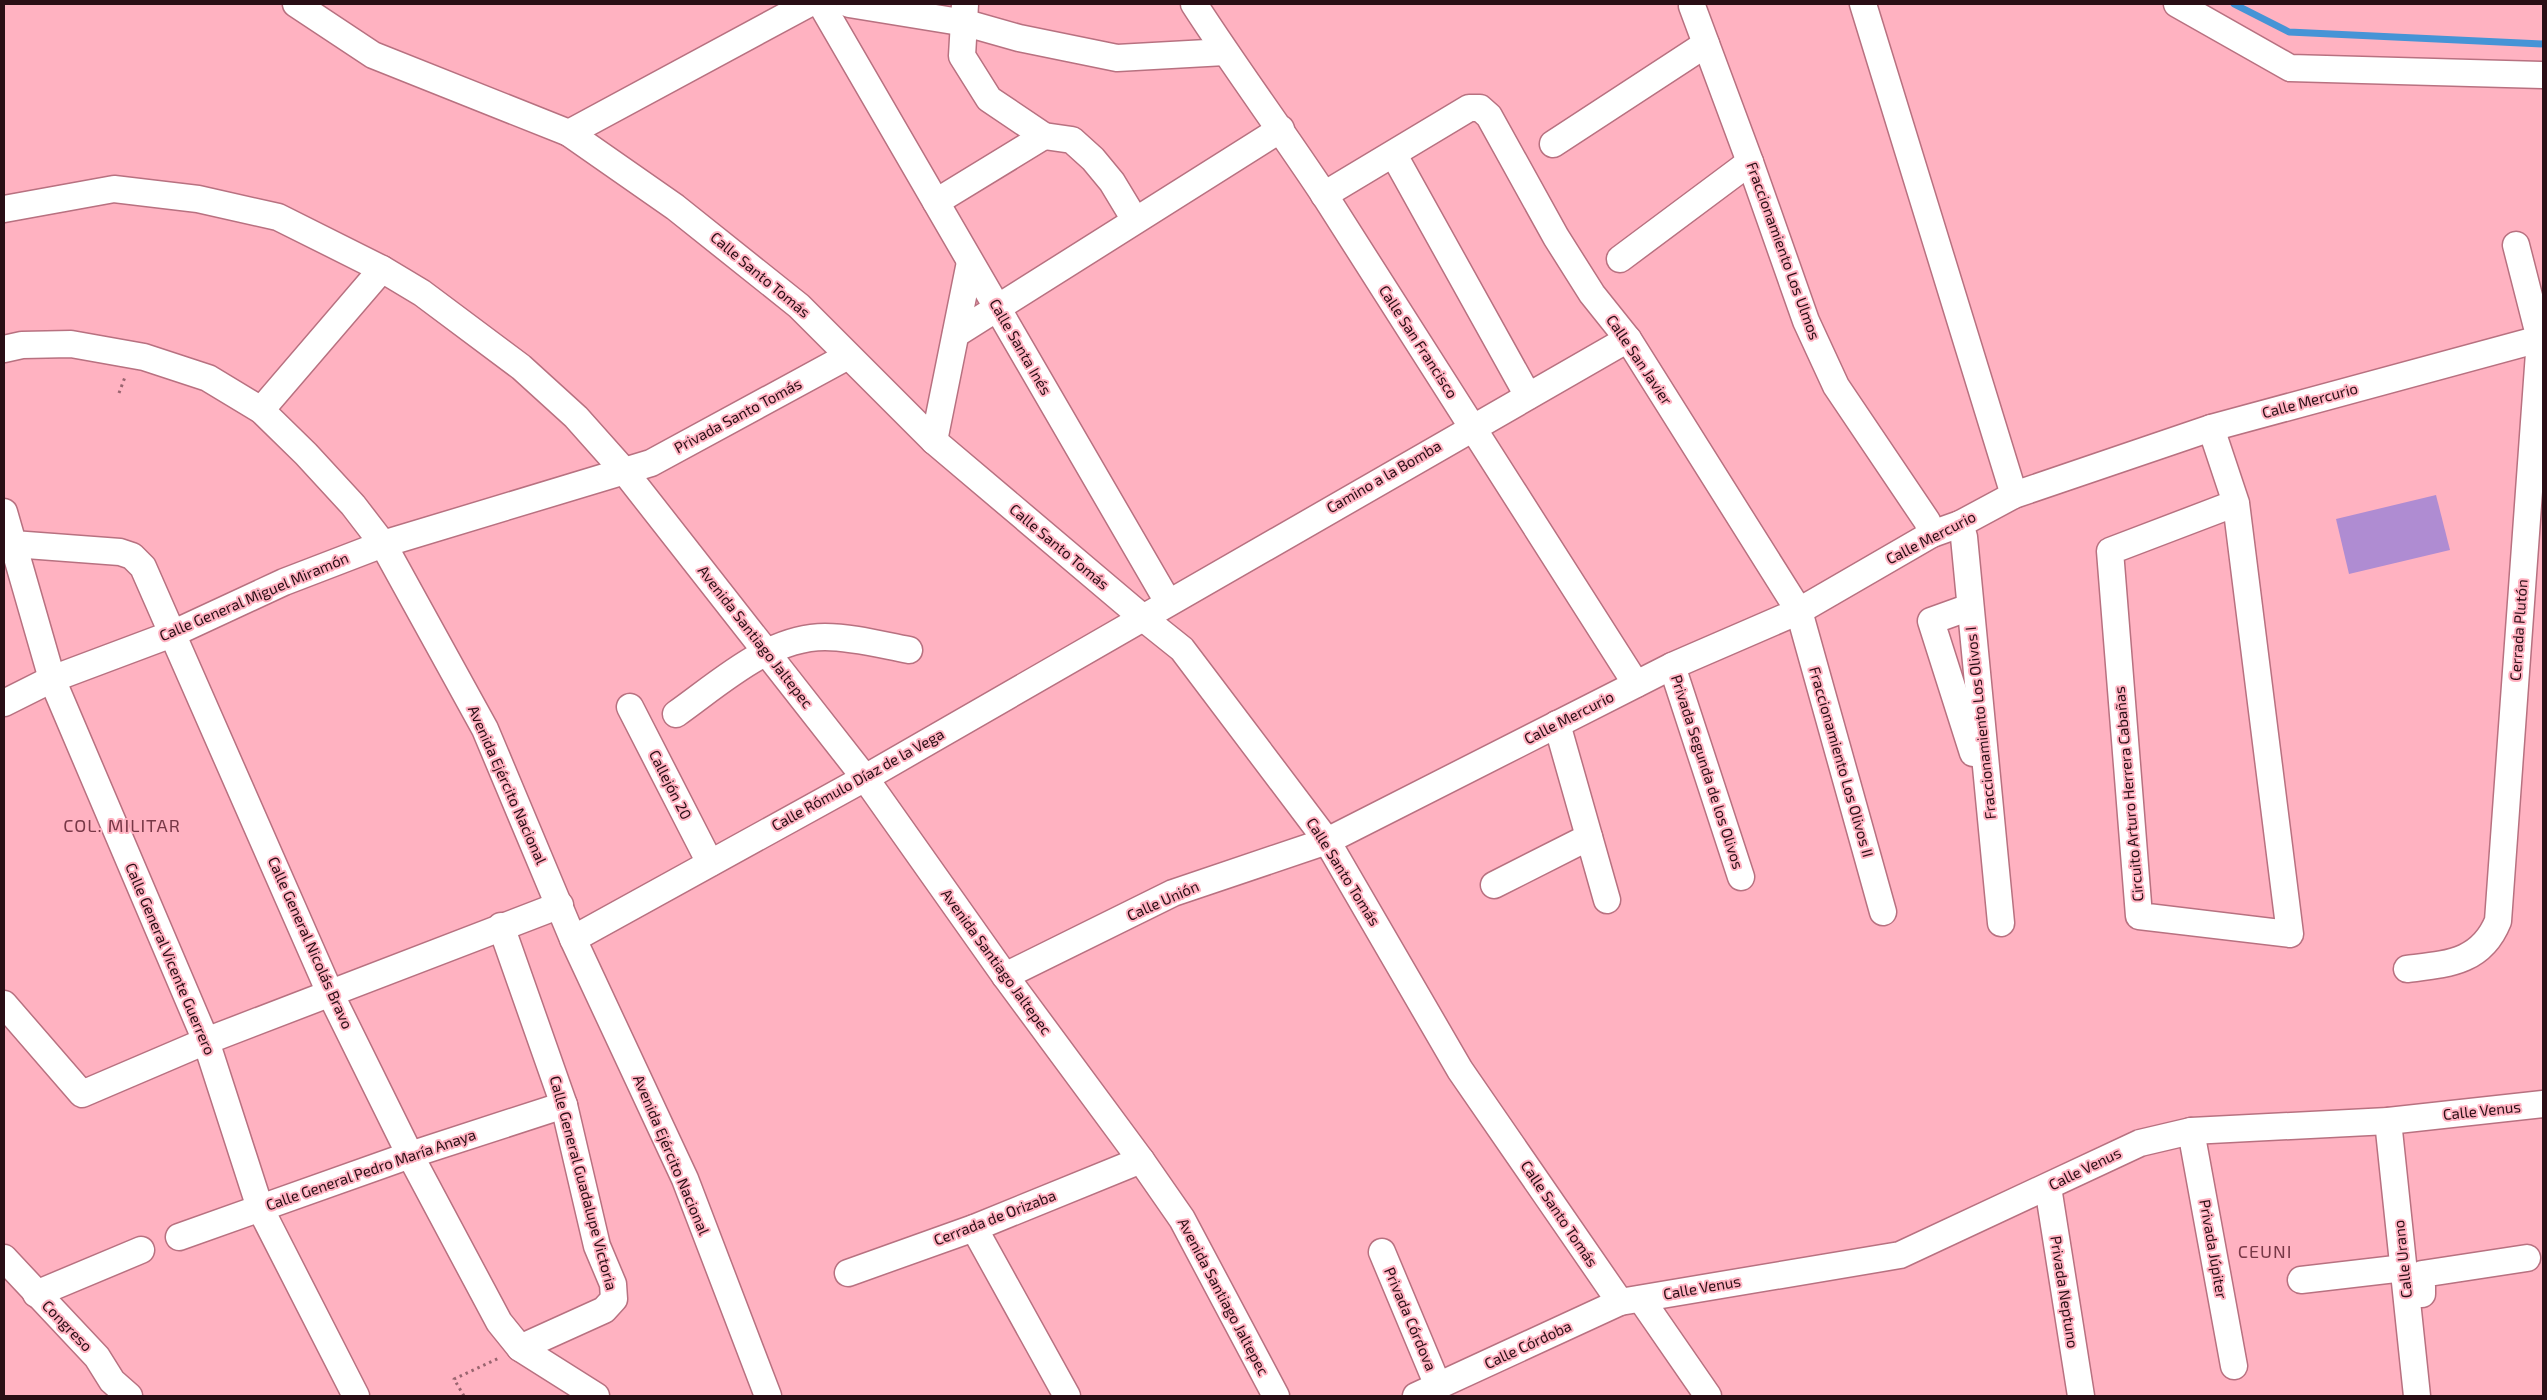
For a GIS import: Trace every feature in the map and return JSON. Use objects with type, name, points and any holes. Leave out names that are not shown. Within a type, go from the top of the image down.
[{"type":"street","name":"Calle Santo Tomás","points":[[296,4],[373,55],[569,134],[675,207],[800,306],[934,441],[1142,617],[1182,648],[1327,841],[1460,1070],[1630,1300],[1708,1396]]},
{"type":"street","points":[[569,134],[808,4]]},
{"type":"street","name":"Calle Santa Inés","points":[[821,4],[1168,602]]},
{"type":"street","points":[[849,4],[966,13],[1019,38],[1117,58],[1225,52]]},
{"type":"street","name":"Calle San Francisco","points":[[1194,4],[1324,195],[1636,684]]},
{"type":"street","points":[[1863,4],[2014,495]]},
{"type":"street","points":[[2177,4],[2290,68],[2543,74]]},
{"type":"street","name":"Fraccionamiento Los Ulmos","points":[[1692,6],[1806,321],[1836,386],[1927,521],[1932,534]]},
{"type":"street","points":[[966,13],[962,56],[989,99],[1044,136],[1072,140],[1093,159],[1112,182],[1135,220]]},
{"type":"street","points":[[1553,144],[1706,44]]},
{"type":"street","name":"Calle San Javier","points":[[1394,155],[1469,108],[1480,108],[1489,116],[1556,237],[1587,286],[1628,339],[1799,611]]},
{"type":"street","points":[[956,334],[1280,129]]},
{"type":"street","points":[[936,202],[1044,136]]},
{"type":"street","points":[[1324,195],[1394,155],[1528,396]]},
{"type":"street","points":[[1620,259],[1750,162]]},
{"type":"street","name":"Avenida Santiago Jaltepec","points":[[4,209],[114,188],[198,200],[278,217],[382,269],[422,293],[521,367],[576,417],[625,472],[865,778],[1005,976],[1141,1160],[1182,1219],[1276,1396]]},
{"type":"street","name":"Cerrada Plutón","points":[[2407,969],[2436,966],[2474,955],[2493,934],[2498,921],[2542,339],[2516,245]]},
{"type":"street","points":[[934,441],[970,262]]},
{"type":"street","points":[[261,410],[382,269]]},
{"type":"street","name":"Camino a la Bomba","points":[[1142,617],[1628,339]]},
{"type":"street","name":"Calle Mercurio","points":[[1327,841],[1672,666],[1799,611],[1932,534],[1960,524],[2014,495],[2211,428],[2542,339]]},
{"type":"street","name":"Avenida Ejército Nacional","points":[[4,349],[22,345],[71,344],[144,357],[208,378],[261,410],[306,454],[353,505],[383,544],[485,729],[573,939],[685,1179],[768,1396]]},
{"type":"street","name":"Privada Santo Tomás","points":[[625,472],[651,463],[848,356]]},
{"type":"street","name":"Circuito Arturo Herrera Cabañas","points":[[2211,428],[2236,503],[2290,934],[2139,916],[2110,551],[2236,503]]},
{"type":"street","name":"Calle General Miguel Miramón","points":[[4,703],[52,679],[172,634],[284,582],[383,544],[625,472]]},
{"type":"street","name":"Calle General Vicente Guerrero","points":[[4,512],[52,679],[206,1041],[260,1208],[356,1396]]},
{"type":"street","name":"Fraccionamiento Los Olivos I","points":[[1960,524],[1964,537],[2001,923]]},
{"type":"street","name":"Calle General Nicolás Bravo","points":[[13,544],[120,552],[132,556],[142,567],[330,993],[410,1155],[499,1322],[520,1348],[596,1396]]},
{"type":"street","points":[[1970,607],[1931,621],[1988,802]]},
{"type":"street","name":"Fraccionamiento Los Olivos II","points":[[1799,611],[1883,912]]},
{"type":"street","name":"Calle Rómulo Díaz de la Vega","points":[[573,939],[865,778],[1142,617]]},
{"type":"street","points":[[676,714],[767,652],[786,644],[824,637],[909,650]]},
{"type":"street","name":"Privada Segunda de los Olivos","points":[[1672,666],[1741,877]]},
{"type":"street","name":"Callejón 20","points":[[630,707],[710,862]]},
{"type":"street","points":[[1557,724],[1607,900]]},
{"type":"street","points":[[1494,885],[1589,837]]},
{"type":"street","name":"Calle Unión","points":[[1005,976],[1174,893],[1327,841]]},
{"type":"street","points":[[4,1006],[82,1094],[206,1041],[501,926],[560,906]]},
{"type":"street","name":"Calle General Guadalupe Victoria","points":[[501,926],[564,1105],[597,1246],[613,1284],[614,1299],[604,1310],[520,1348]]},
{"type":"street","name":"Calle Venus","points":[[1630,1300],[1900,1255],[2140,1143],[2191,1131],[2388,1121],[2543,1104]]},
{"type":"street","name":"Calle General Pedro María Anaya","points":[[179,1237],[410,1155],[564,1105]]},
{"type":"street","name":"Calle Urano","points":[[2388,1121],[2417,1396]]},
{"type":"street","name":"Privada Júpiter","points":[[2191,1131],[2234,1366]]},
{"type":"street","name":"Cerrada de Orizaba","points":[[848,1273],[974,1228],[1141,1160]]},
{"type":"street","name":"Privada Neptuno","points":[[2048,1187],[2082,1396]]},
{"type":"street","points":[[974,1228],[1063,1395]]},
{"type":"street","points":[[36,1294],[141,1250]]},
{"type":"street","name":"Privada Córdova","points":[[1382,1252],[1427,1391]]},
{"type":"street","name":"Congreso","points":[[4,1258],[36,1294],[97,1356],[112,1381],[129,1396]]},
{"type":"street","points":[[2407,1294],[2422,1294],[2422,1274],[2527,1258]]},
{"type":"street","points":[[2301,1280],[2404,1268]]},
{"type":"street","name":"Calle Córdoba","points":[[1427,1391],[1630,1300]]},
{"type":"path","points":[[464,1396],[454,1379],[520,1348]]},
{"type":"shaded area","points":[[2436,495],[2450,550],[2349,574],[2336,519]]},
{"type":"waterway","points":[[2234,4],[2289,32],[2543,44]]},
{"type":"district","name":"COL. MILITAR","points":[[122,826]]},
{"type":"district","name":"CEUNI","points":[[2265,1252]]}]
